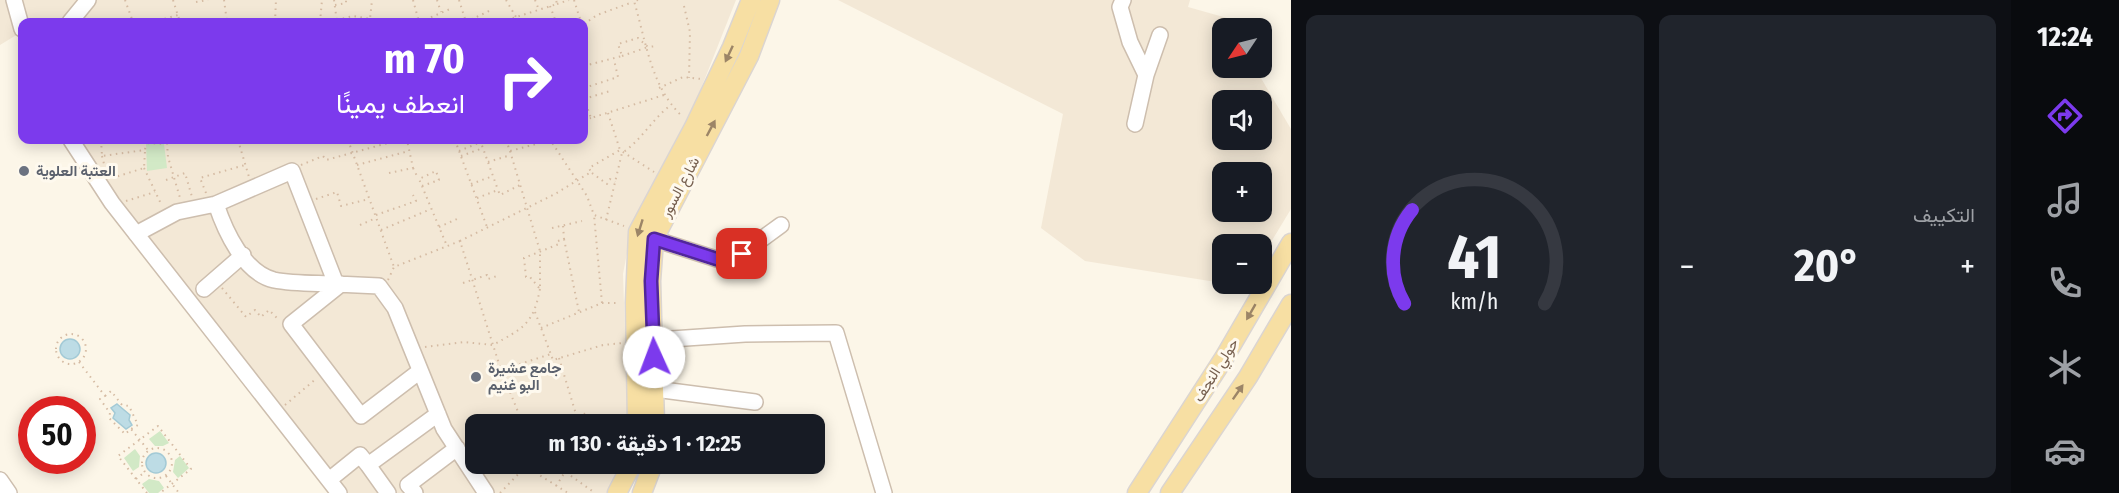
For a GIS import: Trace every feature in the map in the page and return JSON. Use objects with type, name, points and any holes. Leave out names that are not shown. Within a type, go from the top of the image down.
[{"type":"main road","name":"شارع السور","points":[[656,414],[655,390],[635,303],[646,235],[665,179],[717,80],[750,0]]},
{"type":"main road","name":"شارع السور","points":[[638,414],[651,281],[646,235],[749,56],[770,0]]},
{"type":"main road","name":"حولي النجف","points":[[1137,493],[1194,405],[1291,243]]},
{"type":"main road","points":[[1170,493],[1248,377],[1291,304]]},
{"type":"main road","points":[[1194,405],[1195,415],[1203,422],[1212,423],[1219,418]]},
{"type":"main road","points":[[1172,438],[1184,433],[1193,436],[1197,444],[1197,453]]},
{"type":"main road","points":[[617,493],[627,474]]},
{"type":"main road","points":[[642,493],[649,474]]},
{"type":"street","points":[[14,0],[19,18]]},
{"type":"street","points":[[73,18],[88,0]]},
{"type":"street","points":[[1123,0],[1120,7],[1130,42],[1146,75]]},
{"type":"street","points":[[1135,124],[1146,75],[1160,35]]},
{"type":"street","points":[[74,144],[112,203],[339,493]]},
{"type":"street","points":[[136,234],[167,218],[252,188],[292,171],[338,284]]},
{"type":"street","points":[[201,207],[231,238],[258,272],[273,280],[380,286],[395,308],[438,414],[456,448],[486,493]]},
{"type":"street","points":[[646,235],[729,263],[781,225]]},
{"type":"street","points":[[209,285],[243,255]]},
{"type":"street","points":[[338,284],[291,324],[361,416],[420,370]]},
{"type":"street","points":[[645,340],[745,334],[836,333],[884,493]]},
{"type":"street","points":[[655,390],[754,402]]},
{"type":"street","points":[[368,465],[438,414]]},
{"type":"street","points":[[408,490],[456,448]]},
{"type":"street","points":[[329,480],[360,455],[388,493]]},
{"type":"street","points":[[0,480],[9,493]]},
{"type":"path","points":[[125,0],[132,18]]},
{"type":"path","points":[[173,0],[179,18]]},
{"type":"path","points":[[196,2],[208,0]]},
{"type":"path","points":[[224,0],[226,18]]},
{"type":"path","points":[[275,18],[276,0]]},
{"type":"path","points":[[320,18],[321,0]]},
{"type":"path","points":[[334,0],[337,18]]},
{"type":"path","points":[[335,5],[346,3],[346,0]]},
{"type":"path","points":[[370,18],[372,0]]},
{"type":"path","points":[[413,0],[419,18]]},
{"type":"path","points":[[437,0],[441,13]]},
{"type":"path","points":[[459,0],[465,18]]},
{"type":"path","points":[[506,0],[516,17]]},
{"type":"path","points":[[534,0],[539,10]]},
{"type":"path","points":[[513,18],[556,2],[569,0]]},
{"type":"path","points":[[574,0],[580,18]]},
{"type":"path","points":[[588,20],[638,0]]},
{"type":"path","points":[[634,1],[659,88],[671,105],[694,127]]},
{"type":"path","points":[[550,6],[554,18]]},
{"type":"path","points":[[684,6],[690,32],[689,78]]},
{"type":"path","points":[[429,18],[450,9]]},
{"type":"path","points":[[474,18],[489,11]]},
{"type":"path","points":[[167,18],[178,15]]},
{"type":"path","points":[[347,18],[353,16],[364,18]]},
{"type":"path","points":[[622,56],[618,44],[638,38],[648,47]]},
{"type":"path","points":[[588,65],[657,46]]},
{"type":"path","points":[[588,87],[618,77],[614,58]]},
{"type":"path","points":[[659,88],[683,77],[717,80]]},
{"type":"path","points":[[588,97],[610,91]]},
{"type":"path","points":[[588,119],[664,95]]},
{"type":"path","points":[[615,182],[610,179],[607,184],[589,168],[630,148],[659,113],[671,105]]},
{"type":"path","points":[[588,109],[591,118]]},
{"type":"path","points":[[606,220],[621,152],[608,112]]},
{"type":"path","points":[[101,144],[102,156],[145,150]]},
{"type":"path","points":[[146,144],[144,168],[167,218]]},
{"type":"path","points":[[168,144],[168,157],[175,177],[201,207]]},
{"type":"path","points":[[239,144],[252,188]]},
{"type":"path","points":[[349,144],[394,267]]},
{"type":"path","points":[[292,171],[323,156],[326,160],[382,144]]},
{"type":"path","points":[[408,144],[413,168],[447,246]]},
{"type":"path","points":[[456,144],[487,227]]},
{"type":"path","points":[[459,151],[474,144]]},
{"type":"path","points":[[481,144],[500,195],[520,185]]},
{"type":"path","points":[[412,348],[464,342],[493,345],[520,330],[535,312],[540,289],[540,251],[508,144]]},
{"type":"path","points":[[488,162],[539,144]]},
{"type":"path","points":[[554,144],[587,196],[594,215],[602,303]]},
{"type":"path","points":[[461,156],[483,148]]},
{"type":"path","points":[[357,165],[409,151]]},
{"type":"path","points":[[621,152],[665,179]]},
{"type":"path","points":[[201,207],[200,178],[245,165]]},
{"type":"path","points":[[109,179],[144,168]]},
{"type":"path","points":[[389,173],[413,168]]},
{"type":"path","points":[[419,179],[436,171],[439,180],[422,186]]},
{"type":"path","points":[[383,291],[394,267],[460,241],[591,172]]},
{"type":"path","points":[[166,180],[185,173],[201,207]]},
{"type":"path","points":[[471,184],[493,176]]},
{"type":"path","points":[[476,199],[498,190]]},
{"type":"path","points":[[119,203],[155,192]]},
{"type":"path","points":[[304,202],[337,192],[341,206],[369,199]]},
{"type":"path","points":[[360,225],[416,201],[413,195]]},
{"type":"path","points":[[381,230],[431,209]]},
{"type":"path","points":[[594,215],[646,235]]},
{"type":"path","points":[[439,227],[457,219]]},
{"type":"path","points":[[552,228],[582,221]]},
{"type":"path","points":[[563,225],[579,312]]},
{"type":"path","points":[[540,289],[530,277],[526,277],[524,258],[564,239]]},
{"type":"path","points":[[460,241],[501,370],[518,414]]},
{"type":"path","points":[[463,283],[487,275],[488,279],[497,276]]},
{"type":"path","points":[[209,285],[246,317],[255,310],[261,317],[269,310],[278,321],[284,316],[291,324]]},
{"type":"path","points":[[541,328],[602,303],[635,303]]},
{"type":"path","points":[[535,312],[553,360],[603,345],[645,340]]},
{"type":"path","points":[[71,333],[83,340],[86,350],[79,362],[67,363],[58,358],[56,344],[62,336],[71,333]]},
{"type":"path","points":[[501,370],[551,354]]},
{"type":"path","points":[[559,358],[575,414]]},
{"type":"path","points":[[79,362],[105,396]]},
{"type":"path","points":[[276,413],[326,370]]},
{"type":"path","points":[[111,391],[122,405],[129,406],[138,425],[132,429],[125,434],[116,428],[109,418],[110,413],[100,399],[111,391]]},
{"type":"path","points":[[584,414],[588,413]]},
{"type":"path","points":[[147,493],[118,456],[158,426],[191,469],[160,493]]},
{"type":"path","points":[[132,429],[148,450]]},
{"type":"path","points":[[157,448],[169,454],[172,464],[165,475],[153,478],[145,472],[142,463],[148,450],[157,448]]},
{"type":"path","points":[[169,454],[176,449]]},
{"type":"path","points":[[136,479],[145,472]]},
{"type":"path","points":[[500,493],[518,474]]},
{"type":"path","points":[[539,474],[568,493]]},
{"type":"path","points":[[556,486],[562,474]]},
{"type":"path","points":[[568,474],[595,493]]},
{"type":"path","points":[[165,475],[179,493]]},
{"type":"shaded area","points":[[0,0],[736,0],[696,101],[633,221],[623,274],[628,414],[465,414],[465,474],[617,474],[608,493],[336,493],[94,182],[84,144],[588,144],[588,18],[18,18],[18,34],[0,45]]},
{"type":"shaded area","points":[[838,0],[1190,0],[1188,7],[1227,18],[1212,18],[1212,78],[1261,78],[1268,90],[1212,90],[1212,150],[1272,150],[1272,97],[1291,129],[1291,209],[1272,240],[1272,234],[1212,234],[1212,281],[1085,261],[1041,228],[1063,114]]},
{"type":"green space","points":[[146,144],[164,144],[167,168],[147,171]]},
{"type":"green space","points":[[160,431],[169,443],[155,446],[149,439]]},
{"type":"green space","points":[[135,449],[140,456],[139,467],[133,471],[124,458]]},
{"type":"green space","points":[[180,456],[189,468],[178,478],[173,472],[175,460]]},
{"type":"green space","points":[[149,479],[159,481],[164,488],[158,493],[149,493],[142,484]]},
{"type":"water","points":[[70,339],[77,342],[80,349],[77,356],[70,359],[63,356],[60,349],[63,342]]},
{"type":"water","points":[[117,404],[130,415],[129,420],[132,425],[126,429],[113,418],[115,413],[111,408]]},
{"type":"water","points":[[156,453],[163,456],[166,463],[163,470],[156,473],[149,470],[146,463],[149,456]]},
{"type":"place","name":"العتبة العلوية","points":[[24,171]]},
{"type":"place","name":"جامع عشيرة البو غنيم","points":[[476,377]]},
{"type":"route","points":[[654,357],[651,281],[654,239],[713,260],[729,263],[742,254]]}]
